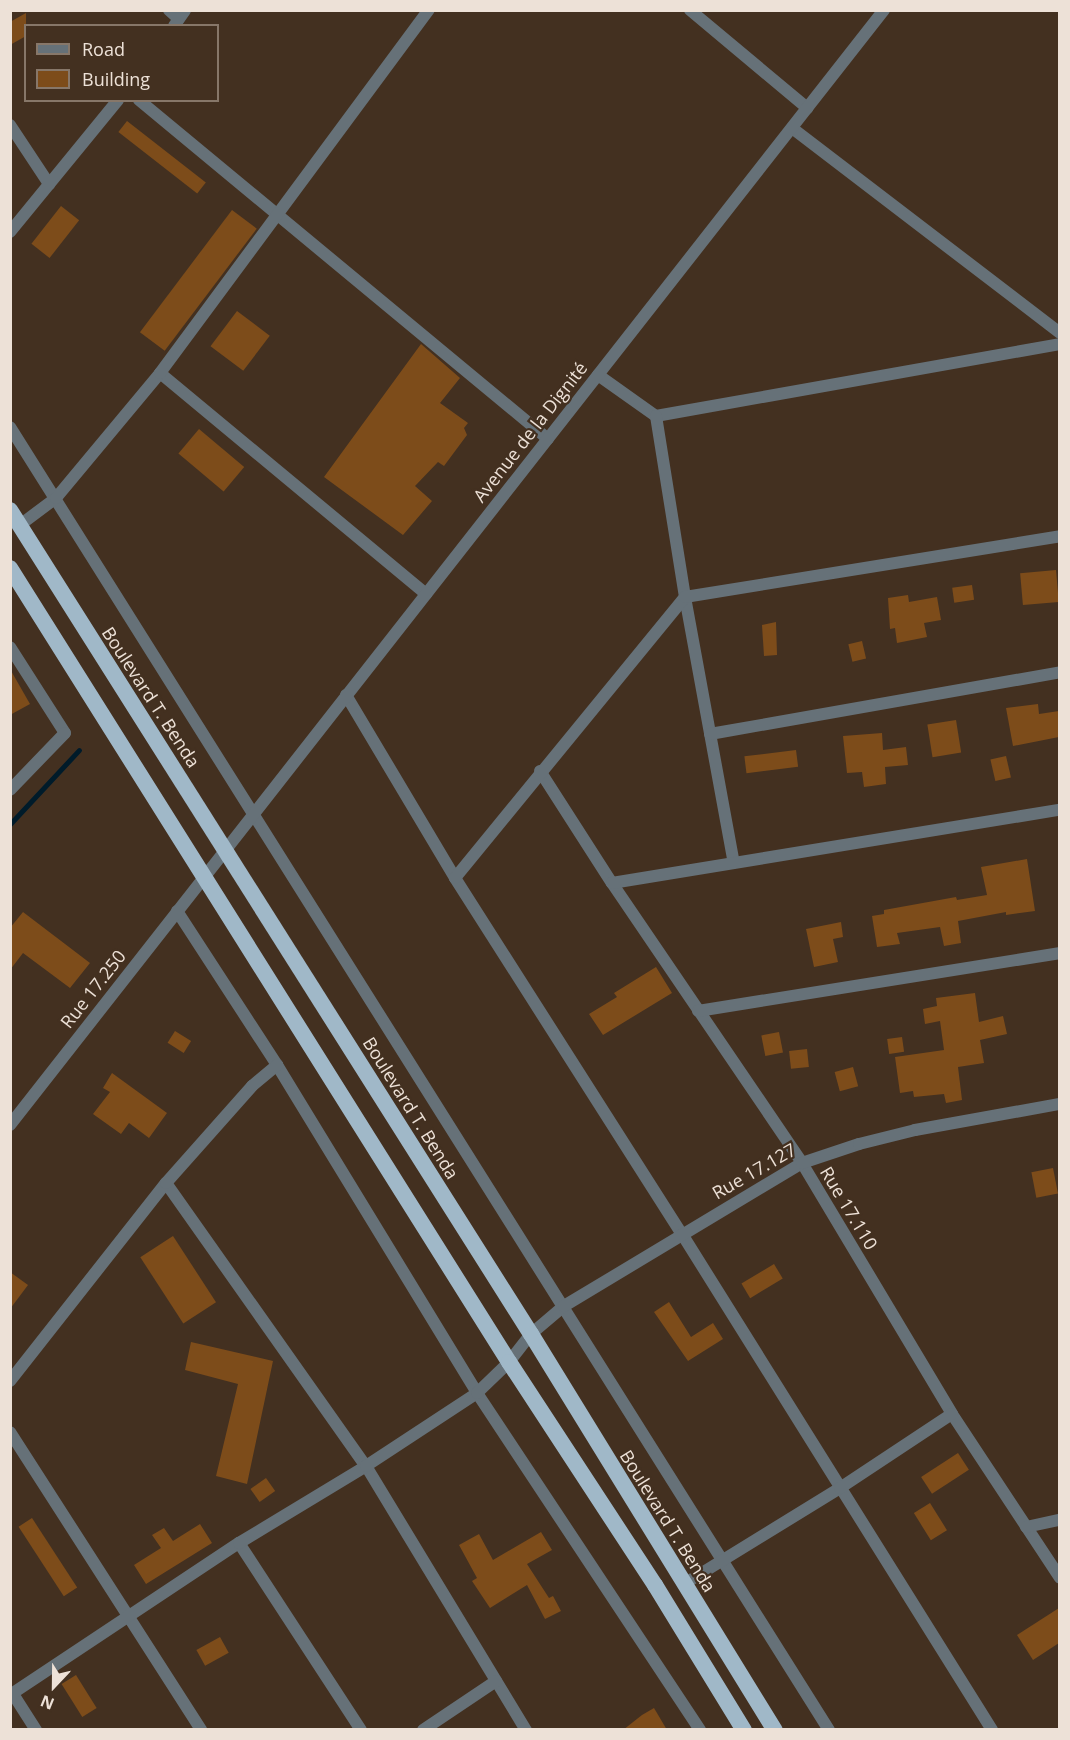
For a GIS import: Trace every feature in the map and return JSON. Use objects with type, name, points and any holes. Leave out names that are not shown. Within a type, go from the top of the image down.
[{"type":"highway","name":"Boulevard T. Benda","points":[[10,510],[531,1334],[775,1730]]},
{"type":"highway","points":[[10,568],[509,1362],[655,1585],[739,1728]]},
{"type":"street","points":[[169,10],[179,18]]},
{"type":"street","points":[[20,525],[56,498],[160,373],[429,10]]},
{"type":"street","points":[[690,10],[807,108]]},
{"type":"street","name":"Avenue de la Dignité","points":[[205,876],[884,10]]},
{"type":"street","points":[[10,232],[116,102]]},
{"type":"street","points":[[141,102],[548,439]]},
{"type":"street","points":[[10,125],[49,184]]},
{"type":"street","points":[[792,128],[1059,333]]},
{"type":"street","points":[[597,375],[656,416],[1059,344]]},
{"type":"street","points":[[160,373],[426,594]]},
{"type":"street","points":[[656,416],[685,597],[734,863]]},
{"type":"street","points":[[10,427],[829,1730]]},
{"type":"street","points":[[455,878],[540,771],[685,597],[1059,536]]},
{"type":"street","points":[[10,647],[65,733],[10,790]]},
{"type":"street","points":[[710,734],[1059,672]]},
{"type":"street","points":[[346,695],[455,878],[682,1234],[992,1730]]},
{"type":"street","name":"Rue 17.110","points":[[540,771],[612,883],[802,1164],[952,1414],[1059,1578]]},
{"type":"street","points":[[612,883],[1059,810]]},
{"type":"street","name":"Rue 17.250","points":[[10,1125],[205,876]]},
{"type":"street","points":[[177,911],[277,1065],[477,1393],[700,1730]]},
{"type":"street","points":[[698,1011],[1059,953]]},
{"type":"street","points":[[10,1381],[166,1183],[252,1086],[277,1065]]},
{"type":"street","name":"Rue 17.127","points":[[12,1694],[239,1543],[366,1466],[477,1393],[509,1362],[531,1334],[564,1306],[802,1164],[859,1144],[915,1130],[1059,1104]]},
{"type":"street","points":[[166,1183],[366,1466],[526,1730]]},
{"type":"street","points":[[684,1584],[721,1559],[840,1488],[952,1414]]},
{"type":"street","points":[[10,1432],[201,1730]]},
{"type":"street","points":[[1026,1527],[1059,1520]]},
{"type":"street","points":[[239,1543],[361,1730]]},
{"type":"street","points":[[423,1730],[496,1681]]},
{"type":"street","points":[[12,1694],[36,1730]]},
{"type":"building","points":[[26,13],[24,37],[10,45],[10,22]]},
{"type":"building","points":[[127,121],[206,183],[197,194],[118,132]]},
{"type":"building","points":[[61,206],[79,220],[50,258],[31,244]]},
{"type":"building","points":[[232,210],[257,229],[165,351],[140,332]]},
{"type":"building","points":[[237,311],[270,336],[243,371],[211,346]]},
{"type":"building","points":[[421,344],[460,378],[440,403],[468,423],[464,428],[467,435],[444,466],[438,462],[415,486],[432,501],[403,535],[324,477]]},
{"type":"building","points":[[199,429],[244,467],[224,491],[178,454]]},
{"type":"building","points":[[1056,570],[1059,602],[1023,605],[1020,573]]},
{"type":"building","points":[[972,585],[974,600],[954,603],[952,588]]},
{"type":"building","points":[[908,595],[909,602],[937,597],[941,620],[924,623],[927,637],[897,643],[895,628],[890,629],[888,598]]},
{"type":"building","points":[[776,622],[777,655],[764,656],[762,625]]},
{"type":"building","points":[[862,641],[866,659],[852,662],[848,644]]},
{"type":"building","points":[[10,669],[30,704],[10,715]]},
{"type":"building","points":[[1038,704],[1039,714],[1059,711],[1059,737],[1013,746],[1006,708]]},
{"type":"building","points":[[956,720],[961,753],[933,757],[927,725]]},
{"type":"building","points":[[882,733],[883,750],[906,747],[908,765],[885,767],[886,784],[864,787],[862,772],[847,773],[843,736]]},
{"type":"building","points":[[796,750],[798,767],[746,773],[744,756]]},
{"type":"building","points":[[1006,756],[1011,777],[995,781],[990,760]]},
{"type":"building","points":[[1027,859],[1035,911],[1006,915],[1006,912],[958,921],[961,943],[944,946],[940,927],[897,933],[900,944],[877,947],[872,916],[884,914],[884,910],[956,897],[957,900],[987,895],[981,867]]},
{"type":"building","points":[[23,912],[90,963],[70,988],[23,953],[10,970],[10,928]]},
{"type":"building","points":[[841,922],[843,937],[833,939],[838,962],[814,967],[806,929]]},
{"type":"building","points":[[656,967],[672,993],[603,1035],[589,1014],[617,997],[614,993]]},
{"type":"building","points":[[975,993],[979,1022],[1003,1016],[1007,1034],[980,1040],[984,1063],[958,1067],[962,1100],[946,1103],[944,1094],[914,1097],[913,1091],[900,1093],[895,1057],[944,1050],[940,1021],[925,1024],[923,1009],[937,1006],[936,998]]},
{"type":"building","points":[[175,1031],[191,1041],[184,1053],[168,1043]]},
{"type":"building","points":[[779,1032],[783,1053],[765,1056],[761,1035]]},
{"type":"building","points":[[902,1037],[904,1052],[889,1054],[887,1039]]},
{"type":"building","points":[[807,1049],[809,1067],[791,1069],[789,1051]]},
{"type":"building","points":[[853,1067],[858,1086],[840,1091],[835,1072]]},
{"type":"building","points":[[112,1073],[167,1113],[149,1138],[129,1123],[121,1134],[93,1114],[110,1092],[103,1088]]},
{"type":"building","points":[[1053,1168],[1058,1194],[1036,1198],[1031,1172]]},
{"type":"building","points":[[173,1236],[216,1302],[183,1323],[140,1257]]},
{"type":"building","points":[[774,1264],[783,1279],[750,1298],[741,1284]]},
{"type":"building","points":[[10,1272],[28,1285],[10,1309]]},
{"type":"building","points":[[669,1302],[691,1337],[713,1323],[723,1339],[688,1361],[654,1312]]},
{"type":"building","points":[[191,1342],[273,1361],[247,1484],[216,1476],[238,1384],[185,1370]]},
{"type":"building","points":[[958,1453],[969,1470],[932,1494],[921,1477]]},
{"type":"building","points":[[266,1478],[275,1491],[260,1502],[250,1489]]},
{"type":"building","points":[[930,1503],[947,1530],[931,1540],[914,1513]]},
{"type":"building","points":[[32,1518],[77,1588],[64,1596],[19,1527]]},
{"type":"building","points":[[200,1524],[212,1543],[146,1584],[134,1565],[161,1548],[152,1535],[164,1528],[173,1541]]},
{"type":"building","points":[[541,1532],[552,1550],[527,1564],[549,1598],[553,1596],[561,1611],[545,1619],[527,1585],[490,1608],[472,1581],[477,1578],[459,1545],[479,1534],[493,1560]]},
{"type":"building","points":[[1059,1608],[1059,1643],[1033,1660],[1017,1635]]},
{"type":"building","points":[[220,1637],[229,1653],[205,1666],[196,1650]]},
{"type":"building","points":[[76,1675],[97,1708],[82,1717],[62,1684]]},
{"type":"building","points":[[654,1708],[667,1730],[623,1730],[642,1715]]},
{"type":"waterway","points":[[10,824],[79,750]]}]
